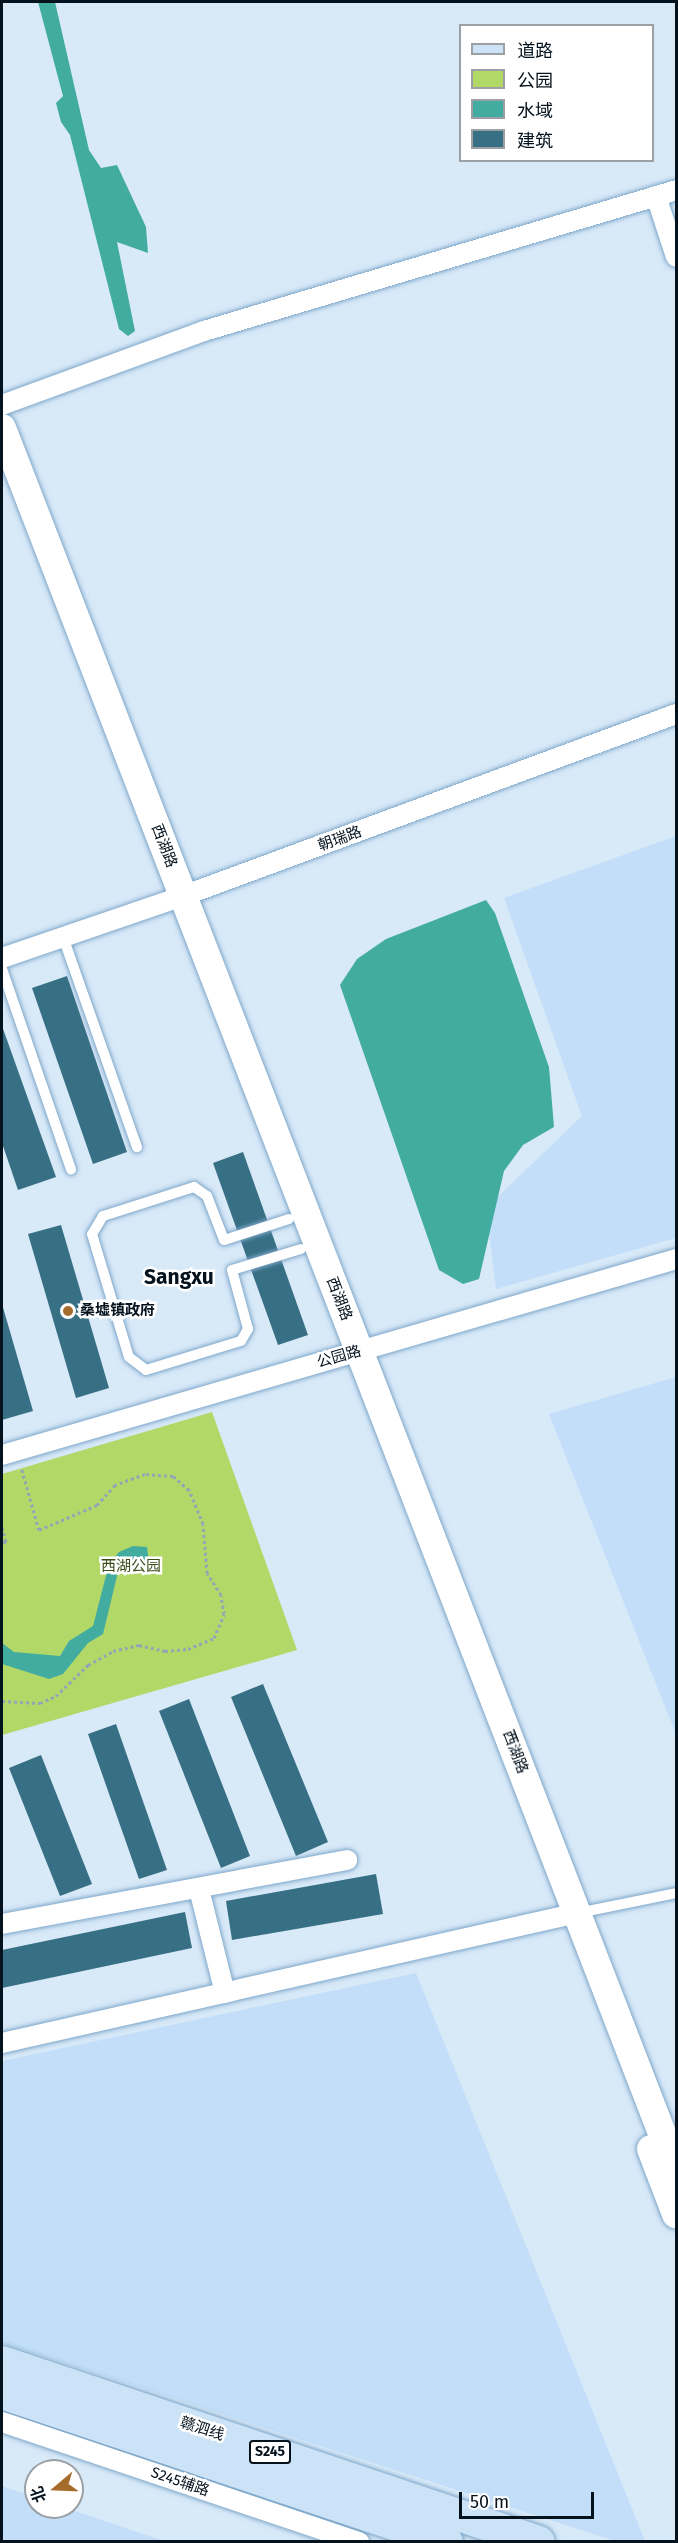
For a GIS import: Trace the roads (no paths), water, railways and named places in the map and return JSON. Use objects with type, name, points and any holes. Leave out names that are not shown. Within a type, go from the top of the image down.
[{"type":"main road","name":"西湖路","points":[[2,428],[175,899],[289,1220],[351,1354]]},
{"type":"main road","name":"西湖路","points":[[2,475],[175,899],[569,1915],[676,2214]]},
{"type":"main road","name":"西湖路","points":[[569,1915],[676,2169]]},
{"type":"main road","name":"赣泗线","points":[[2,2362],[539,2541]]},
{"type":"main road","name":"赣泗线","points":[[2,2393],[394,2533],[447,2541]]},
{"type":"street","points":[[2,405],[204,330],[676,190]]},
{"type":"street","points":[[656,196],[676,256]]},
{"type":"street","name":"朝瑞路","points":[[2,958],[175,899],[676,714]]},
{"type":"street","name":"公园路","points":[[9,1453],[676,1259]]},
{"type":"street","points":[[2,1924],[347,1860]]},
{"type":"street","points":[[199,1889],[225,1993]]},
{"type":"street","points":[[2,2043],[569,1915]]},
{"type":"street","name":"S245辅路","points":[[2,2422],[359,2541]]},
{"type":"lane","points":[[63,937],[137,1147]]},
{"type":"lane","points":[[2,969],[71,1169]]},
{"type":"lane","points":[[289,1220],[224,1240],[207,1196],[194,1187],[103,1216],[92,1234],[129,1357],[146,1370],[241,1341],[249,1329],[232,1270],[301,1249]]},
{"type":"lane","points":[[569,1915],[676,1893]]},
{"type":"water","points":[[38,2],[55,2],[89,150],[101,168],[117,165],[146,227],[148,253],[117,242],[135,331],[128,336],[119,329],[70,135],[61,122],[56,103],[63,96]]},
{"type":"water","points":[[486,900],[495,913],[549,1067],[554,1127],[523,1145],[504,1171],[479,1279],[463,1284],[439,1270],[340,985],[357,959],[386,939]]},
{"type":"water","points":[[133,1546],[147,1547],[149,1562],[135,1571],[126,1558],[119,1568],[103,1634],[88,1643],[63,1674],[49,1679],[2,1664],[2,1643],[14,1652],[60,1656],[69,1641],[93,1626],[109,1564],[119,1552]]},
{"type":"place","name":"桑墟镇政府","points":[[68,1311]]},
{"type":"district","name":"Sangxu","points":[[179,1277]]},
{"type":"park label","name":"西湖公园","points":[[131,1567]]}]
